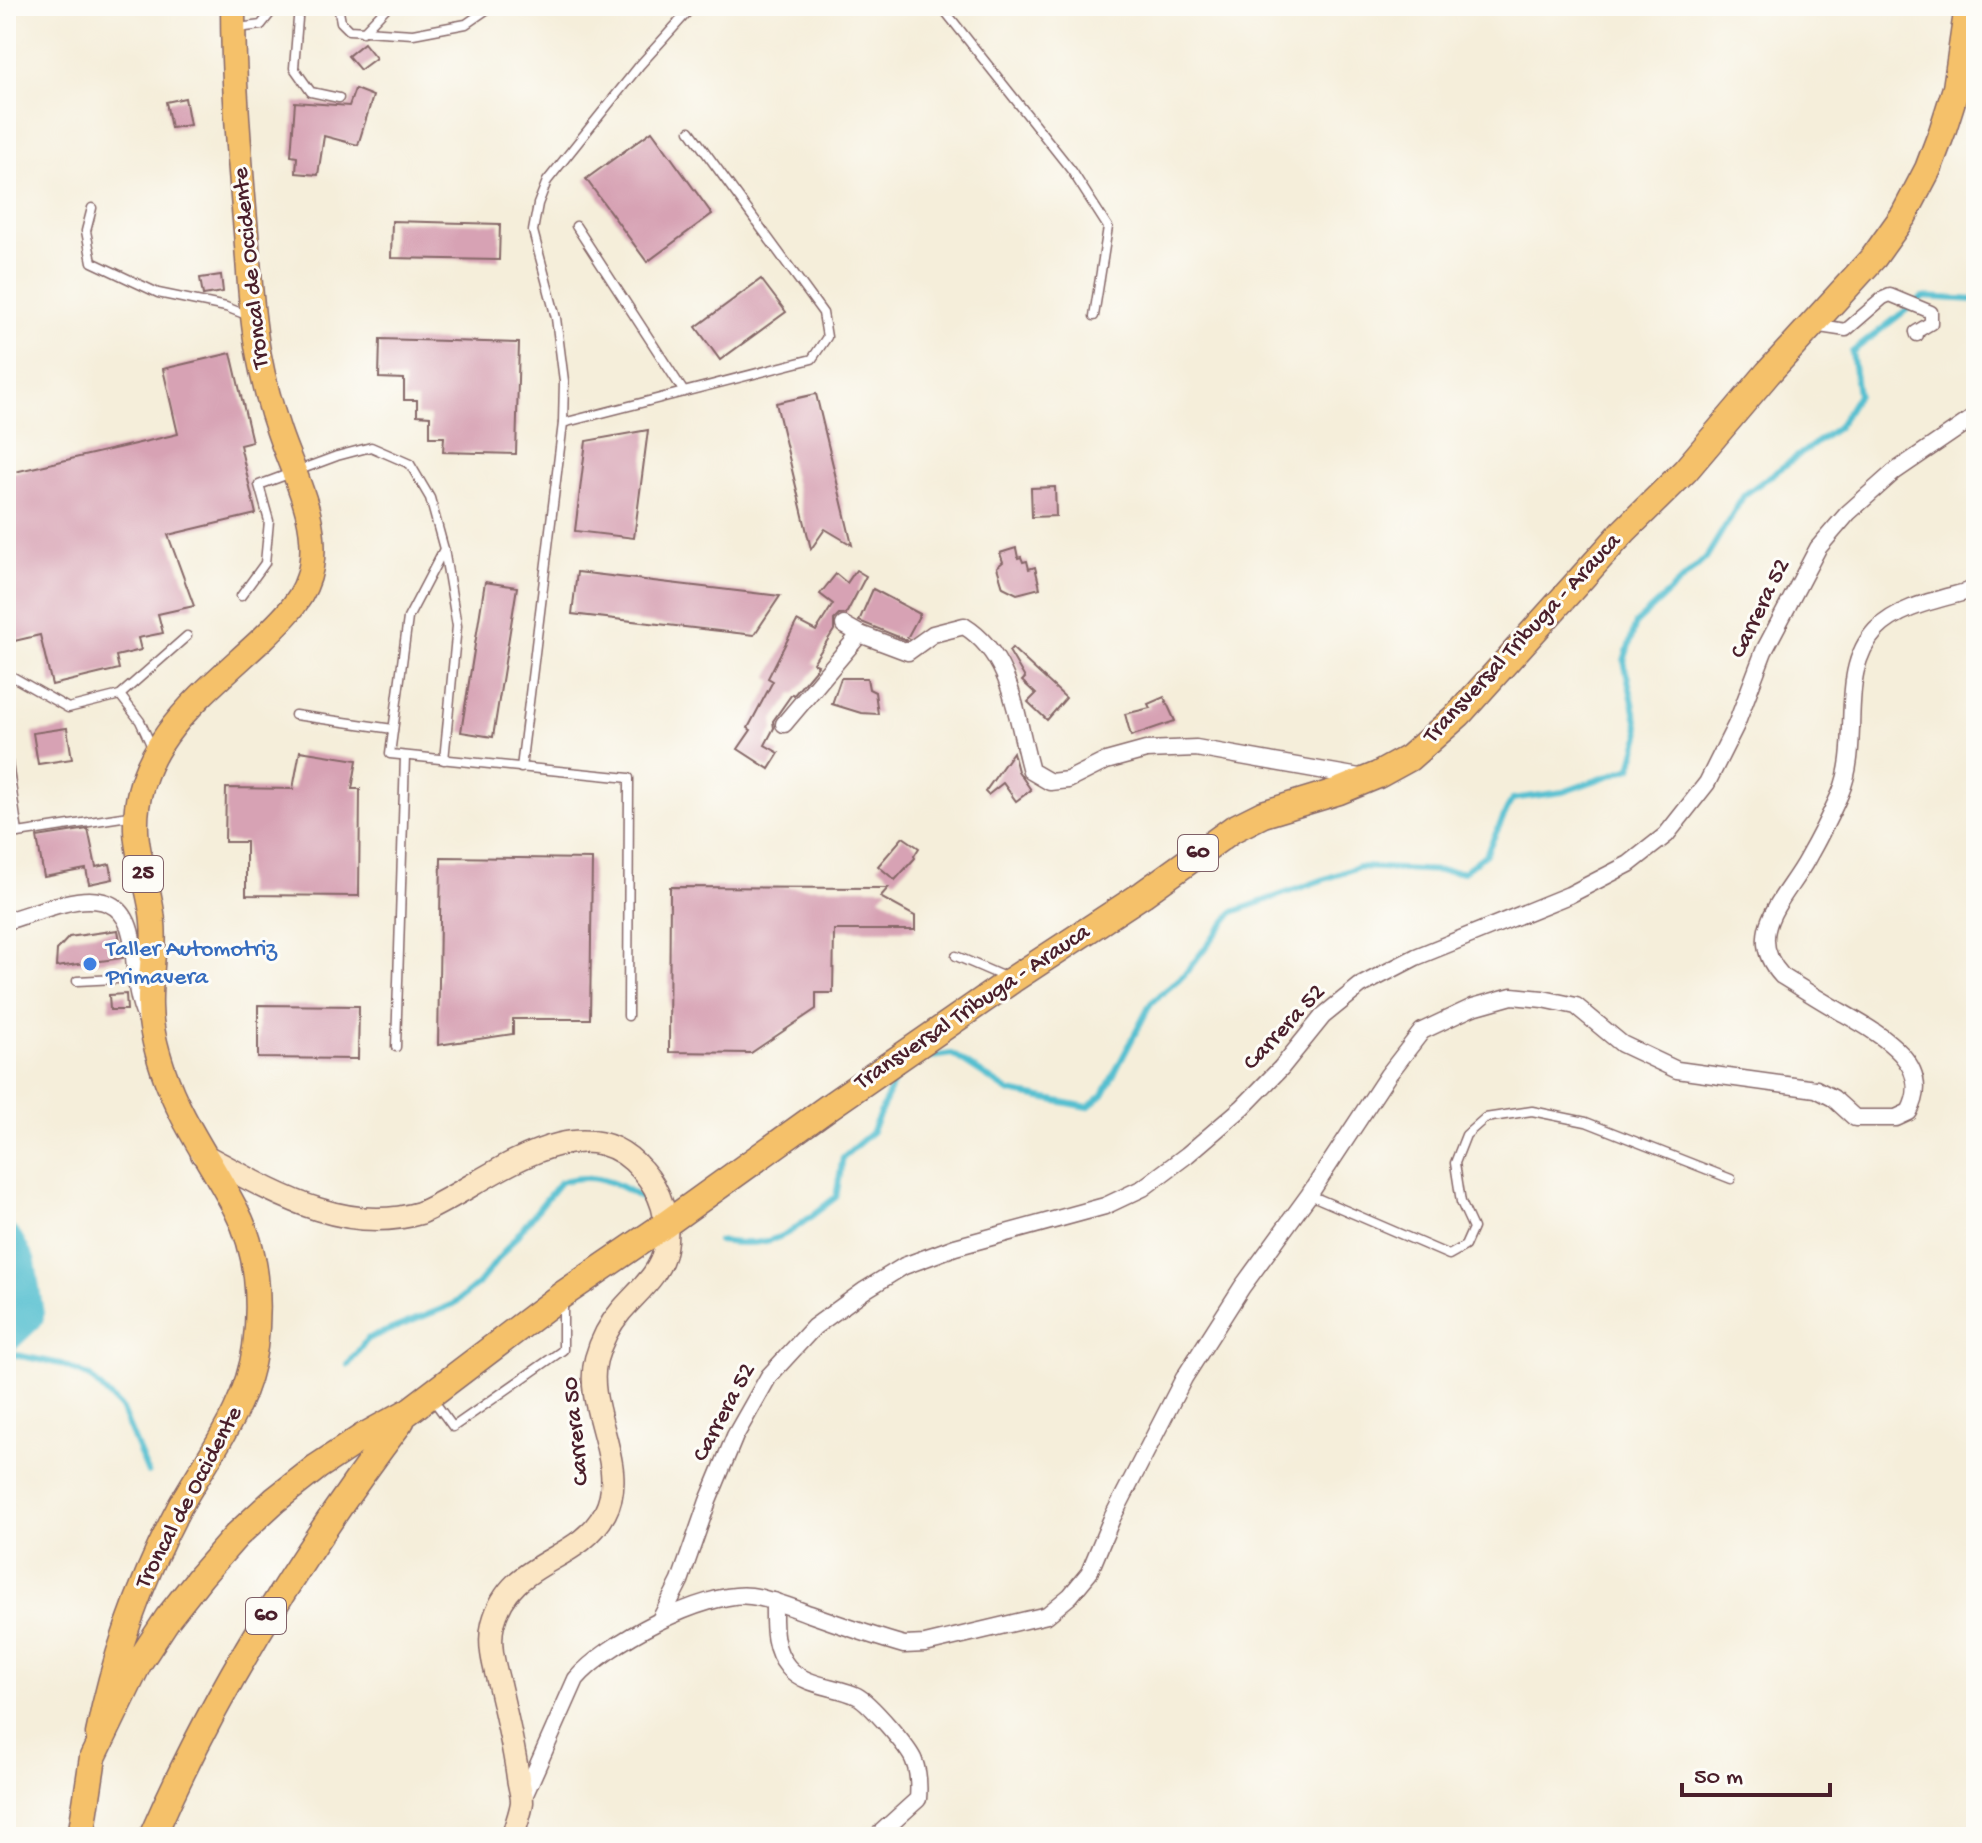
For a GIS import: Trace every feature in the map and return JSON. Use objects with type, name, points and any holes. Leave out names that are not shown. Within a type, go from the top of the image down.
[{"type":"highway","name":"Transversal Tribuga - Arauca","points":[[93,1757],[115,1709],[154,1640],[201,1576],[236,1536],[317,1467],[408,1412],[562,1295],[1233,829],[1263,814],[1339,791],[1378,775],[1409,758],[1459,714],[1624,531],[1685,471],[1768,373],[1874,257],[1904,215],[1928,169],[1956,88],[1968,6]]},
{"type":"highway","name":"Transversal Tribuga - Arauca","points":[[152,1837],[223,1689],[279,1593],[341,1501],[408,1412]]},
{"type":"highway","name":"Troncal de Occidente","points":[[81,1837],[93,1757]]},
{"type":"main road","name":"Troncal de Occidente","points":[[93,1757],[113,1670],[142,1586],[181,1505],[227,1432],[240,1404],[255,1353],[258,1301],[248,1241],[238,1213],[181,1115],[152,1032],[149,1011],[154,958],[153,915],[138,850],[136,815],[139,795],[154,752],[185,711],[274,629],[298,601],[307,586],[313,538],[305,501],[270,403],[258,349],[237,128],[233,18]]},
{"type":"main road","points":[[202,1154],[278,1195],[324,1212],[375,1221],[399,1220],[442,1204],[550,1145],[577,1141],[599,1144],[622,1153],[639,1165],[651,1179],[659,1195],[666,1224]]},
{"type":"main road","name":"Carrera 50","points":[[513,1837],[522,1803],[514,1749],[491,1647],[492,1627],[501,1604],[516,1582],[587,1538],[606,1511],[612,1486],[610,1460],[598,1411],[594,1366],[601,1340],[618,1314],[658,1269],[665,1249],[666,1224]]},
{"type":"street","points":[[1813,325],[1846,330],[1890,295],[1927,309],[1933,316],[1931,323],[1916,332],[1917,335]]},
{"type":"street","name":"Carrera 52","points":[[660,1620],[680,1581],[735,1436],[769,1376],[814,1327],[904,1266],[955,1247],[1105,1206],[1143,1188],[1243,1107],[1281,1068],[1323,1016],[1360,986],[1416,957],[1569,895],[1629,864],[1666,835],[1707,783],[1736,725],[1764,651],[1818,548],[1848,513],[1894,472],[1976,416]]},
{"type":"street","points":[[522,1803],[576,1679],[604,1653],[660,1620],[731,1597],[749,1596],[774,1601],[904,1645],[925,1644],[1047,1615],[1070,1596],[1089,1573],[1112,1518],[1184,1378],[1242,1287],[1309,1195],[1388,1075],[1422,1031],[1473,1007],[1512,996],[1543,999],[1576,1006],[1622,1044],[1677,1070],[1816,1089],[1833,1098],[1855,1118],[1896,1118],[1909,1112],[1916,1100],[1917,1083],[1912,1069],[1899,1051],[1870,1028],[1782,976],[1767,955],[1765,937],[1769,918],[1806,861],[1842,790],[1852,741],[1853,680],[1860,655],[1875,631],[1894,614],[1976,589]]},
{"type":"street","points":[[844,625],[908,652],[933,634],[952,628],[964,626],[980,636],[1004,670],[1031,771],[1050,782],[1068,780],[1106,761],[1146,750],[1196,748],[1366,778]]},
{"type":"street","points":[[784,724],[860,634]]},
{"type":"street","points":[[6,921],[83,899],[114,904],[127,917],[132,934],[138,1000],[152,1032]]},
{"type":"street","points":[[774,1601],[774,1635],[778,1651],[789,1668],[802,1677],[856,1696],[869,1704],[914,1760],[919,1784],[918,1799],[876,1837]]},
{"type":"lane","points":[[233,18],[261,25],[276,6]]},
{"type":"lane","points":[[299,6],[294,68],[311,92],[339,98]]},
{"type":"lane","points":[[338,6],[341,22],[349,30],[413,34],[466,24],[492,6]]},
{"type":"lane","points":[[363,32],[388,6]]},
{"type":"lane","points":[[521,768],[563,423],[564,381],[556,318],[533,231],[538,204],[547,181],[640,65],[693,6]]},
{"type":"lane","points":[[941,6],[1072,171],[1108,227],[1094,316]]},
{"type":"lane","points":[[563,423],[812,359],[827,337],[823,313],[690,131]]},
{"type":"lane","points":[[92,208],[86,231],[92,262],[158,293],[226,307],[254,318]]},
{"type":"lane","points":[[576,226],[684,392]]},
{"type":"lane","points":[[241,596],[265,563],[269,521],[259,485],[371,447],[410,464],[430,498],[444,549],[457,626],[444,760]]},
{"type":"lane","points":[[444,549],[408,618],[390,754],[629,778],[628,1016]]},
{"type":"lane","points":[[6,673],[68,708],[120,695],[187,636]]},
{"type":"lane","points":[[120,695],[140,721],[154,752]]},
{"type":"lane","points":[[295,715],[393,729]]},
{"type":"lane","points":[[6,749],[18,833],[136,815]]},
{"type":"lane","points":[[396,1047],[405,756]]},
{"type":"lane","points":[[956,956],[1012,980]]},
{"type":"lane","points":[[77,981],[135,978]]},
{"type":"lane","points":[[1309,1195],[1449,1255],[1465,1246],[1473,1228],[1461,1202],[1455,1163],[1466,1135],[1485,1118],[1532,1111],[1586,1122],[1731,1179]]},
{"type":"lane","points":[[430,1395],[453,1427],[563,1350],[562,1295]]},
{"type":"building","points":[[364,43],[376,58],[360,70],[348,56]]},
{"type":"building","points":[[355,89],[373,96],[358,145],[324,136],[318,175],[296,173],[297,157],[291,156],[295,102],[349,106]]},
{"type":"building","points":[[185,98],[190,125],[171,128],[166,102]]},
{"type":"building","points":[[652,131],[712,214],[647,262],[586,179]]},
{"type":"building","points":[[392,221],[500,224],[499,260],[391,258]]},
{"type":"building","points":[[221,275],[223,292],[203,295],[200,278]]},
{"type":"building","points":[[761,279],[786,312],[720,360],[696,327]]},
{"type":"building","points":[[380,339],[519,343],[516,454],[443,452],[444,437],[430,437],[430,416],[417,415],[417,400],[404,400],[404,379],[379,378]]},
{"type":"building","points":[[231,353],[252,442],[240,445],[256,514],[168,535],[194,606],[158,614],[163,633],[138,638],[141,650],[116,656],[119,669],[52,685],[40,635],[6,643],[6,474],[178,434],[163,369]]},
{"type":"building","points":[[816,394],[852,545],[825,529],[811,549],[776,403]]},
{"type":"building","points":[[648,430],[634,538],[575,531],[586,441]]},
{"type":"building","points":[[1055,487],[1056,516],[1032,517],[1031,488]]},
{"type":"building","points":[[1016,548],[1018,558],[1027,561],[1029,569],[1035,567],[1040,588],[1017,594],[1003,587],[997,567],[1003,562],[1000,553]]},
{"type":"building","points":[[856,570],[866,576],[846,614],[834,620],[834,630],[813,663],[818,665],[773,721],[774,728],[765,745],[779,753],[769,769],[738,749],[751,730],[748,728],[773,681],[768,678],[797,621],[816,631],[833,604],[820,594],[836,574],[847,583]]},
{"type":"building","points":[[577,572],[780,596],[754,635],[572,614]]},
{"type":"building","points":[[485,582],[517,587],[493,737],[461,732]]},
{"type":"building","points":[[873,589],[920,614],[906,640],[859,621]]},
{"type":"building","points":[[1012,648],[1066,698],[1047,720],[1028,702],[1036,694],[1022,681],[1025,678],[1009,651]]},
{"type":"building","points":[[841,678],[867,678],[869,689],[875,692],[878,714],[861,713],[832,704]]},
{"type":"building","points":[[1164,697],[1175,721],[1131,736],[1125,714],[1150,708],[1148,704]]},
{"type":"building","points":[[67,728],[72,759],[38,764],[33,733]]},
{"type":"building","points":[[300,751],[357,760],[352,789],[360,789],[359,896],[246,895],[246,842],[225,842],[226,788],[293,789]]},
{"type":"building","points":[[1013,752],[1018,771],[1031,790],[1016,801],[1003,783],[988,795],[985,792]]},
{"type":"building","points":[[88,829],[96,867],[110,864],[113,879],[89,884],[86,869],[44,877],[37,837]]},
{"type":"building","points":[[903,837],[919,848],[915,858],[895,880],[878,866]]},
{"type":"building","points":[[441,857],[592,859],[590,1019],[513,1019],[513,1034],[438,1045]]},
{"type":"building","points":[[670,887],[888,888],[880,897],[915,916],[915,930],[834,930],[833,993],[816,993],[816,1009],[751,1053],[669,1052]]},
{"type":"building","points":[[118,930],[123,958],[56,967],[57,950],[69,937]]},
{"type":"building","points":[[126,994],[127,1010],[110,1010],[109,995]]},
{"type":"building","points":[[258,1005],[359,1006],[358,1059],[258,1058]]},
{"type":"waterway","points":[[919,1059],[952,1054],[1010,1092],[1088,1107],[1103,1095],[1151,1003],[1184,975],[1233,912],[1358,867],[1463,872],[1486,854],[1512,799],[1563,792],[1631,768],[1640,735],[1624,661],[1636,623],[1706,558],[1744,495],[1838,427],[1858,394],[1852,352],[1923,297],[1976,300]]},
{"type":"waterway","points":[[719,1241],[756,1243],[771,1240],[795,1228],[836,1197],[843,1157],[871,1133],[898,1073],[903,1070]]},
{"type":"waterway","points":[[348,1365],[367,1339],[454,1304],[478,1284],[560,1182],[587,1178],[610,1182],[655,1208]]},
{"type":"waterway","points":[[6,1243],[18,1264],[26,1315],[6,1334]]},
{"type":"waterway","points":[[6,1353],[61,1364],[90,1377],[121,1408],[148,1473]]},
{"type":"place","name":"Taller Automotriz Primavera","points":[[90,964]]}]
